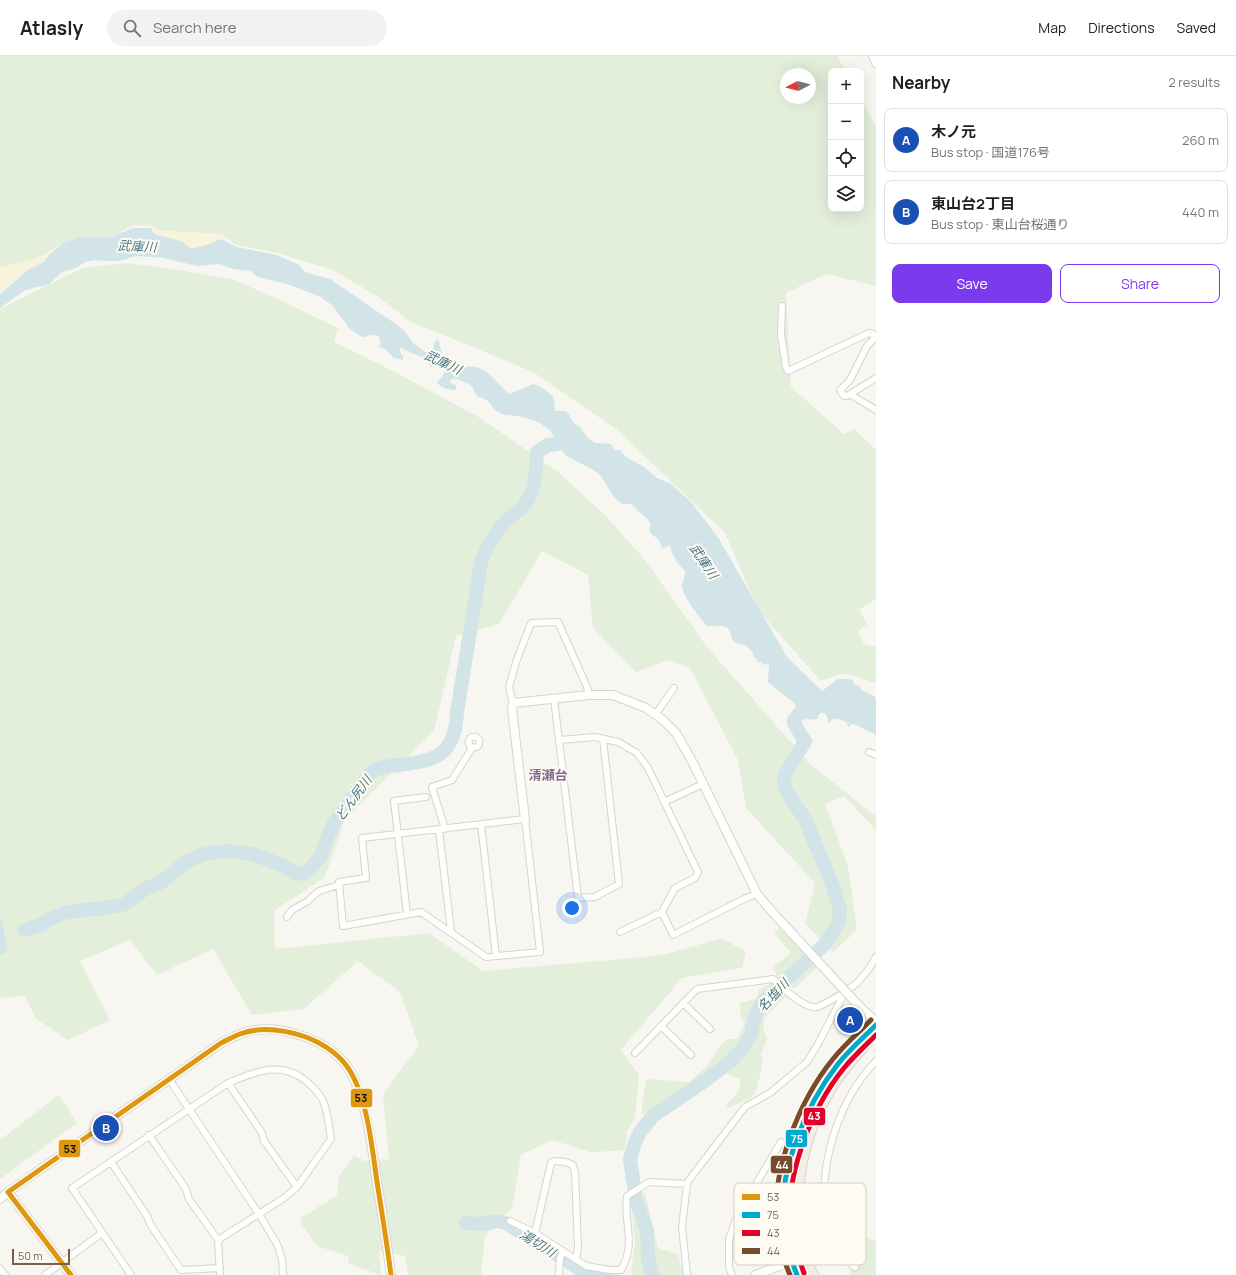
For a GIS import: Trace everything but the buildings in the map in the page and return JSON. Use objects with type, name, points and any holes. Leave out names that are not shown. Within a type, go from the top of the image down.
[{"type":"highway","points":[[786,1183],[793,1150],[805,1120],[829,1076],[848,1053],[876,1025]]},
{"type":"highway","points":[[799,1183],[807,1140],[816,1116],[832,1086],[868,1042],[876,1035]]},
{"type":"highway","points":[[792,1265],[797,1275]]},
{"type":"highway","points":[[808,1265],[813,1275]]},
{"type":"street","points":[[873,56],[876,63]]},
{"type":"street","points":[[782,306],[781,335],[788,371],[869,333],[873,334],[874,339],[867,346],[850,380],[840,390],[844,396],[851,395],[876,378]]},
{"type":"street","points":[[851,395],[876,410]]},
{"type":"street","points":[[339,885],[343,926],[421,912],[451,931],[486,957],[540,952],[509,687],[516,662],[531,623],[558,622],[587,687],[589,695]]},
{"type":"street","points":[[655,714],[674,688]]},
{"type":"street","points":[[512,703],[589,695],[613,695],[646,708],[663,720],[676,733],[758,894],[776,916],[859,1006],[876,1022]]},
{"type":"street","points":[[554,699],[578,898],[595,897],[619,884],[603,739]]},
{"type":"street","points":[[560,740],[595,737],[618,742],[637,753],[648,768],[698,872],[695,878],[675,888],[662,912],[620,932]]},
{"type":"street","points":[[451,931],[442,829],[432,787],[452,780],[472,748]]},
{"type":"street","points":[[869,752],[876,754]]},
{"type":"street","points":[[664,802],[703,784]]},
{"type":"street","points":[[407,914],[394,801],[426,798]]},
{"type":"street","points":[[287,917],[292,910],[308,902],[319,892],[339,885],[339,882],[366,878],[362,838],[525,819]]},
{"type":"street","points":[[481,824],[496,956]]},
{"type":"street","points":[[662,912],[673,935],[746,898],[758,894]]},
{"type":"street","points":[[635,1053],[696,989],[773,979],[808,1006],[815,1007],[845,992],[857,983],[868,970],[876,957]]},
{"type":"street","points":[[687,1275],[682,1227],[687,1184],[745,1107],[770,1092],[807,1062],[845,992]]},
{"type":"street","points":[[683,1003],[710,1029]]},
{"type":"street","points":[[661,1026],[691,1055]]},
{"type":"street","points":[[0,1199],[168,1079],[222,1043],[244,1032],[270,1029],[292,1032],[319,1043],[334,1053],[345,1064],[356,1085],[365,1114],[370,1140],[391,1275]]},
{"type":"street","points":[[824,1183],[831,1142],[838,1122],[847,1102],[865,1071],[876,1061]]},
{"type":"street","points":[[130,1275],[72,1188],[228,1082],[255,1072],[271,1069],[286,1070],[300,1076],[313,1087],[323,1102],[330,1139],[296,1187],[284,1198],[218,1240]]},
{"type":"street","points":[[168,1079],[260,1214],[277,1244],[282,1259],[283,1275]]},
{"type":"street","points":[[228,1082],[262,1133],[264,1141],[296,1187]]},
{"type":"street","points":[[150,1136],[186,1189],[189,1199],[218,1240],[220,1275]]},
{"type":"street","points":[[757,1183],[781,1142]]},
{"type":"street","points":[[535,1233],[551,1163],[555,1161],[566,1162],[573,1165],[575,1172],[578,1248],[576,1260]]},
{"type":"street","points":[[111,1162],[181,1270],[220,1268]]},
{"type":"street","points":[[510,1221],[535,1233],[586,1266],[623,1272],[630,1239],[626,1203],[627,1196],[649,1182],[687,1184]]},
{"type":"street","points":[[8,1192],[71,1275]]},
{"type":"street","points":[[732,1275],[729,1267],[729,1239],[734,1225]]},
{"type":"street","points":[[45,1275],[102,1233]]},
{"type":"street","points":[[559,1275],[560,1258],[563,1252]]},
{"type":"street","points":[[755,1275],[782,1265]]},
{"type":"street","points":[[0,1269],[4,1275]]},
{"type":"green space","points":[[0,56],[837,56],[844,68],[828,68],[828,212],[864,212],[864,104],[876,126],[876,286],[826,274],[786,293],[791,387],[844,434],[854,429],[876,450],[876,599],[859,610],[867,624],[857,632],[865,645],[876,647],[876,683],[844,673],[821,681],[758,610],[725,533],[616,429],[533,372],[412,323],[377,296],[333,270],[278,253],[236,245],[221,234],[161,231],[145,225],[132,226],[111,237],[76,237],[73,240],[63,243],[37,258],[0,268]]},
{"type":"green space","points":[[128,263],[231,279],[276,298],[338,328],[334,342],[389,369],[477,416],[557,471],[604,514],[645,560],[707,647],[810,764],[876,816],[876,830],[844,796],[825,804],[848,866],[857,930],[833,952],[805,924],[815,883],[746,808],[738,760],[690,668],[669,660],[636,672],[593,628],[588,575],[542,551],[499,624],[456,636],[434,731],[345,819],[325,877],[274,911],[275,949],[429,933],[483,971],[667,954],[722,938],[746,952],[742,968],[682,978],[621,1050],[639,1075],[635,1118],[627,1131],[625,1150],[590,1152],[552,1140],[521,1155],[512,1208],[485,1236],[481,1275],[408,1275],[405,1256],[379,1251],[381,1275],[349,1264],[348,1256],[317,1246],[301,1223],[301,1218],[337,1195],[339,1176],[354,1155],[364,1161],[389,1159],[383,1094],[419,1046],[400,992],[358,961],[304,1009],[252,1015],[213,949],[157,975],[130,940],[80,961],[110,1020],[68,1040],[35,1018],[25,996],[0,998],[0,309],[82,268]]},
{"type":"green space","points":[[779,928],[817,967],[794,989],[777,977],[773,967],[791,953],[774,933]]},
{"type":"green space","points":[[772,983],[786,996],[764,1018],[763,1027],[767,1039],[761,1054],[763,1063],[756,1092],[752,1097],[727,1109],[727,1103],[739,1090],[740,1079],[730,1076],[716,1066],[693,1085],[668,1101],[641,1115],[646,1079],[689,1082],[707,1066],[718,1049],[727,1039],[737,1039],[745,1023],[741,1018],[740,1003],[757,998],[759,989]]},
{"type":"green space","points":[[59,1095],[77,1123],[0,1179],[0,1140]]},
{"type":"green space","points":[[645,1193],[658,1248],[678,1254],[683,1275],[632,1275],[631,1272],[635,1242],[631,1202]]},
{"type":"green space","points":[[866,1237],[876,1241],[876,1275],[851,1275],[848,1265],[866,1265]]},
{"type":"sand","points":[[151,227],[161,231],[221,234],[218,241],[191,249],[181,241],[154,234]]},
{"type":"sand","points":[[63,243],[48,256],[44,262],[29,269],[0,294],[0,268],[37,258]]},
{"type":"water","name":"武庫川","points":[[133,228],[151,228],[154,234],[181,241],[191,249],[221,239],[237,247],[277,255],[299,265],[305,272],[330,279],[403,329],[414,344],[425,352],[432,353],[435,341],[439,341],[443,360],[453,366],[461,366],[463,368],[477,367],[483,370],[509,394],[533,384],[539,386],[552,395],[555,411],[565,411],[568,413],[574,423],[580,427],[587,437],[595,443],[611,444],[615,450],[620,450],[626,457],[644,467],[657,478],[671,484],[692,503],[719,539],[787,657],[822,691],[838,679],[852,679],[855,685],[860,686],[861,690],[876,698],[876,737],[875,734],[858,726],[851,724],[848,727],[847,722],[839,719],[831,721],[829,724],[825,713],[820,713],[817,719],[803,719],[798,717],[796,715],[797,708],[794,703],[768,682],[769,665],[764,665],[761,662],[757,662],[757,659],[748,647],[734,641],[730,631],[726,627],[707,626],[696,612],[683,591],[682,584],[685,571],[676,560],[670,546],[663,549],[661,548],[660,542],[650,532],[651,524],[649,521],[632,504],[623,504],[618,501],[600,475],[595,471],[565,455],[550,430],[540,423],[523,417],[502,414],[494,409],[487,400],[477,396],[471,385],[455,378],[450,380],[451,383],[456,386],[456,390],[441,386],[437,383],[445,372],[444,364],[436,364],[430,367],[429,361],[402,348],[399,349],[403,360],[394,358],[384,348],[379,347],[379,337],[372,335],[362,337],[347,327],[348,326],[332,305],[319,296],[287,284],[258,277],[250,271],[233,269],[219,264],[197,266],[163,258],[137,256],[120,261],[95,260],[85,262],[76,268],[62,272],[48,285],[24,291],[0,308],[0,294],[29,269],[44,262],[48,256],[63,243],[73,240],[76,237],[111,237]]},
{"type":"water","points":[[1,917],[8,952],[0,955],[0,918]]},
{"type":"waterway","name":"どん尻川","points":[[24,930],[41,925],[49,919],[67,912],[113,907],[125,904],[145,889],[163,881],[186,862],[206,853],[229,851],[252,854],[282,865],[296,874],[305,873],[321,856],[334,823],[370,773],[383,767],[424,761],[442,753],[453,738],[456,726],[479,570],[484,555],[501,527],[526,503],[532,492],[535,479],[537,452],[548,445],[557,444],[570,438]]},
{"type":"waterway","name":"名塩川","points":[[652,1275],[648,1258],[647,1231],[636,1200],[630,1159],[640,1132],[653,1116],[730,1062],[742,1049],[751,1034],[755,1015],[763,1002],[824,945],[839,922],[840,909],[832,884],[805,819],[785,788],[784,779],[786,773],[805,741],[794,723],[794,720],[809,702]]},
{"type":"waterway","name":"湯切川","points":[[466,1223],[481,1224],[497,1221],[506,1223],[583,1271],[592,1274],[607,1274]]},
{"type":"transit line","name":"44","points":[[778,1183],[790,1138],[809,1095],[820,1076],[833,1059],[871,1020]]},
{"type":"transit line","name":"75","points":[[785,1183],[796,1140],[815,1099],[838,1064],[876,1025]]},
{"type":"transit line","name":"53","points":[[71,1275],[8,1192],[221,1043],[240,1034],[256,1030],[290,1032],[317,1042],[338,1056],[346,1065],[353,1077],[359,1090],[368,1121],[391,1275]]},
{"type":"transit line","name":"43","points":[[793,1183],[803,1142],[822,1102],[844,1068],[876,1035]]},
{"type":"transit line","name":"44","points":[[786,1265],[790,1275]]},
{"type":"transit line","name":"75","points":[[793,1265],[797,1275]]},
{"type":"transit line","name":"43","points":[[801,1265],[804,1273]]},
{"type":"place","name":"木ノ元","points":[[850,1020]]},
{"type":"place","name":"東山台2丁目","points":[[106,1128]]},
{"type":"district","name":"清瀬台","points":[[548,775]]}]
